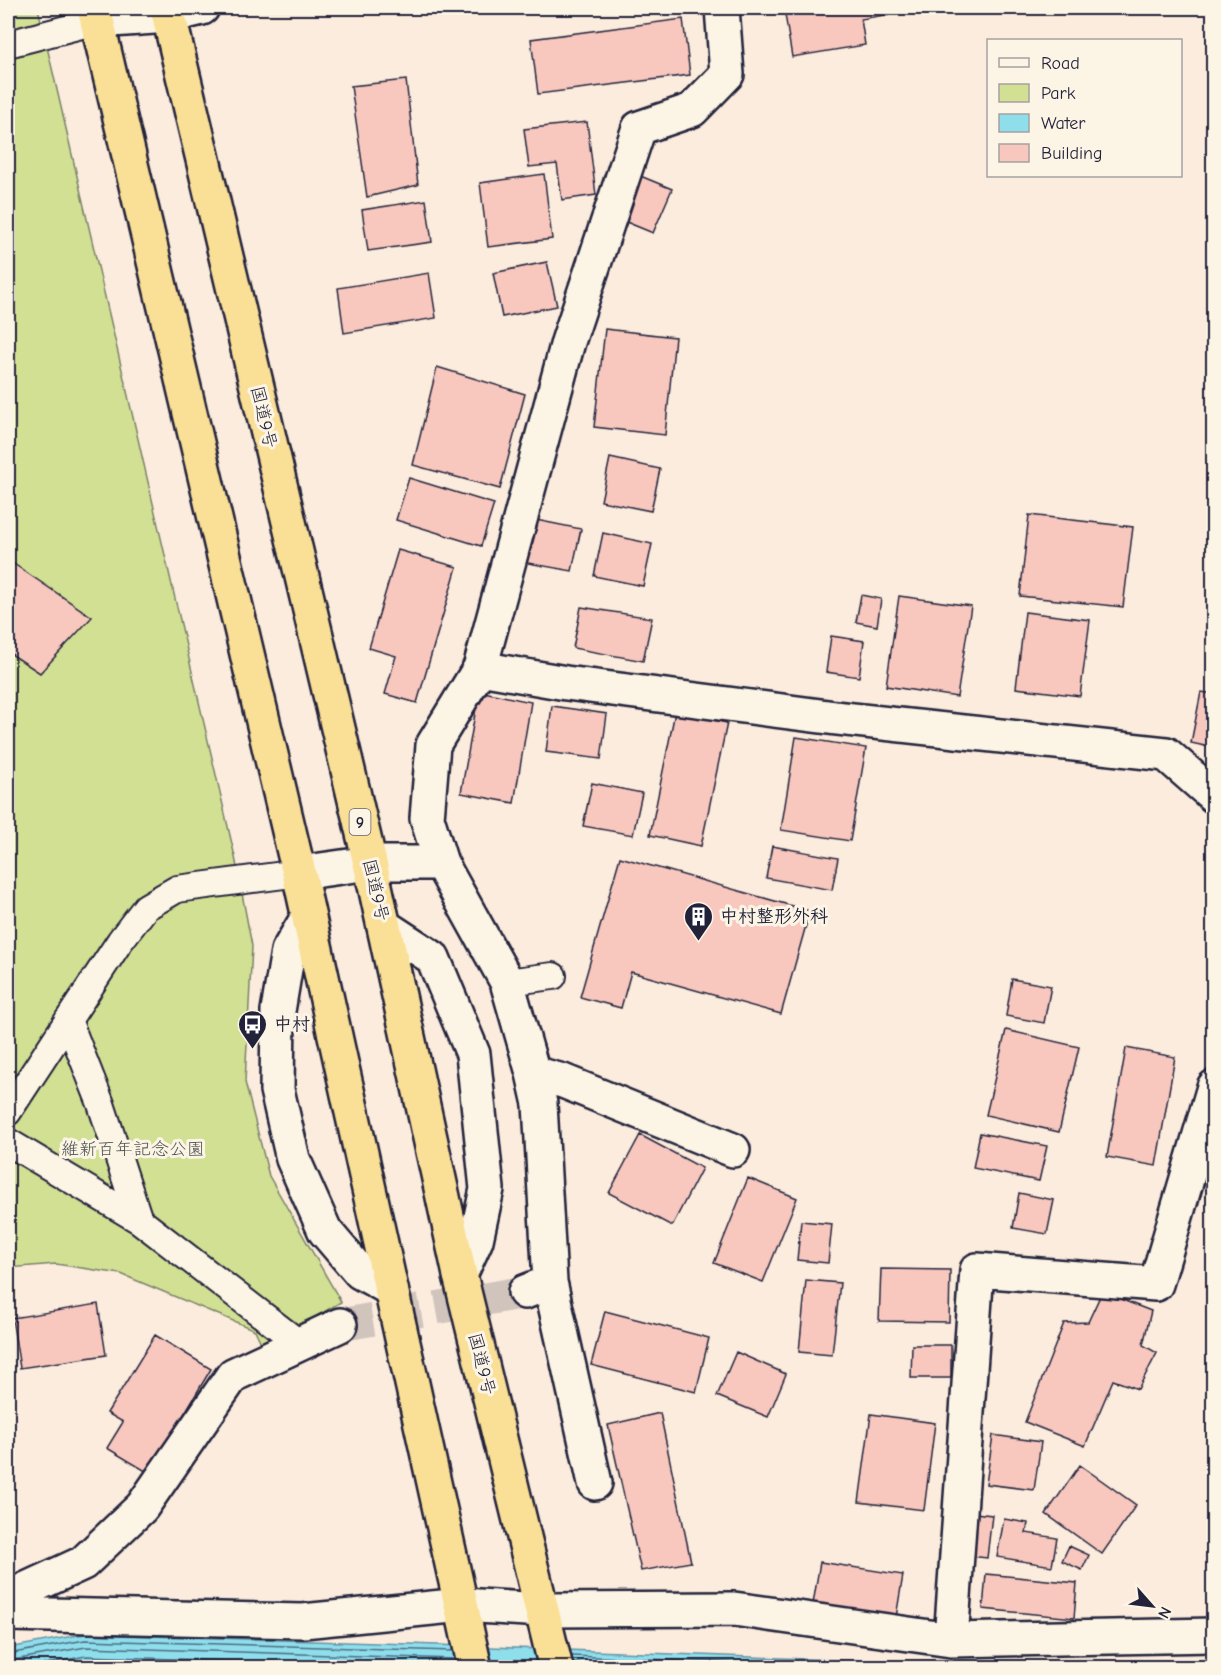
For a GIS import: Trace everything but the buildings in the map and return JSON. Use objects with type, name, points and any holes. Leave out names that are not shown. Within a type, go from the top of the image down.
[{"type":"highway","name":"国道9号","points":[[168,12],[370,863],[460,1275],[550,1638]]},
{"type":"highway","points":[[95,14],[299,873],[475,1668]]},
{"type":"street","points":[[95,14],[168,12],[201,8]]},
{"type":"street","points":[[595,1484],[537,1287],[540,1104],[533,1073],[507,982],[441,863],[427,818],[434,745],[480,668],[568,342],[639,128],[692,110],[727,74],[722,8]]},
{"type":"street","points":[[480,668],[566,683],[765,709],[1166,754],[1214,796]]},
{"type":"street","points":[[299,873],[370,863],[441,863]]},
{"type":"street","points":[[308,917],[288,951],[286,961],[278,1011],[277,1090],[293,1159],[325,1231],[360,1272],[391,1290]]},
{"type":"street","points":[[384,926],[433,958],[473,1054],[487,1189],[476,1240],[460,1275]]},
{"type":"street","points":[[533,1073],[563,1081],[733,1150]]},
{"type":"street","points":[[951,1640],[977,1270],[1156,1284],[1214,1087]]},
{"type":"street","points":[[8,1612],[22,1591],[83,1563],[142,1507],[233,1375],[340,1325]]},
{"type":"street","points":[[8,1612],[303,1621],[464,1621],[550,1638],[734,1609],[951,1640],[1214,1635]]},
{"type":"lane","points":[[8,44],[95,14]]},
{"type":"lane","points":[[8,1112],[120,941],[146,907],[177,889],[299,873]]},
{"type":"lane","points":[[507,982],[553,976]]},
{"type":"lane","points":[[68,1020],[101,1104],[139,1220]]},
{"type":"lane","points":[[8,1142],[139,1220],[300,1344]]},
{"type":"green space","name":"維新百年記念公園","points":[[8,8],[38,8],[235,857],[252,946],[245,1082],[269,1176],[341,1302],[263,1347],[255,1330],[121,1274],[56,1264],[8,1268]]},
{"type":"water","points":[[84,1634],[1018,1667],[8,1668],[8,1648]]},
{"type":"tunnel","points":[[340,1325],[525,1292]]},
{"type":"place","name":"中村整形外科","points":[[699,942]]},
{"type":"place","name":"中村","points":[[253,1050]]}]
